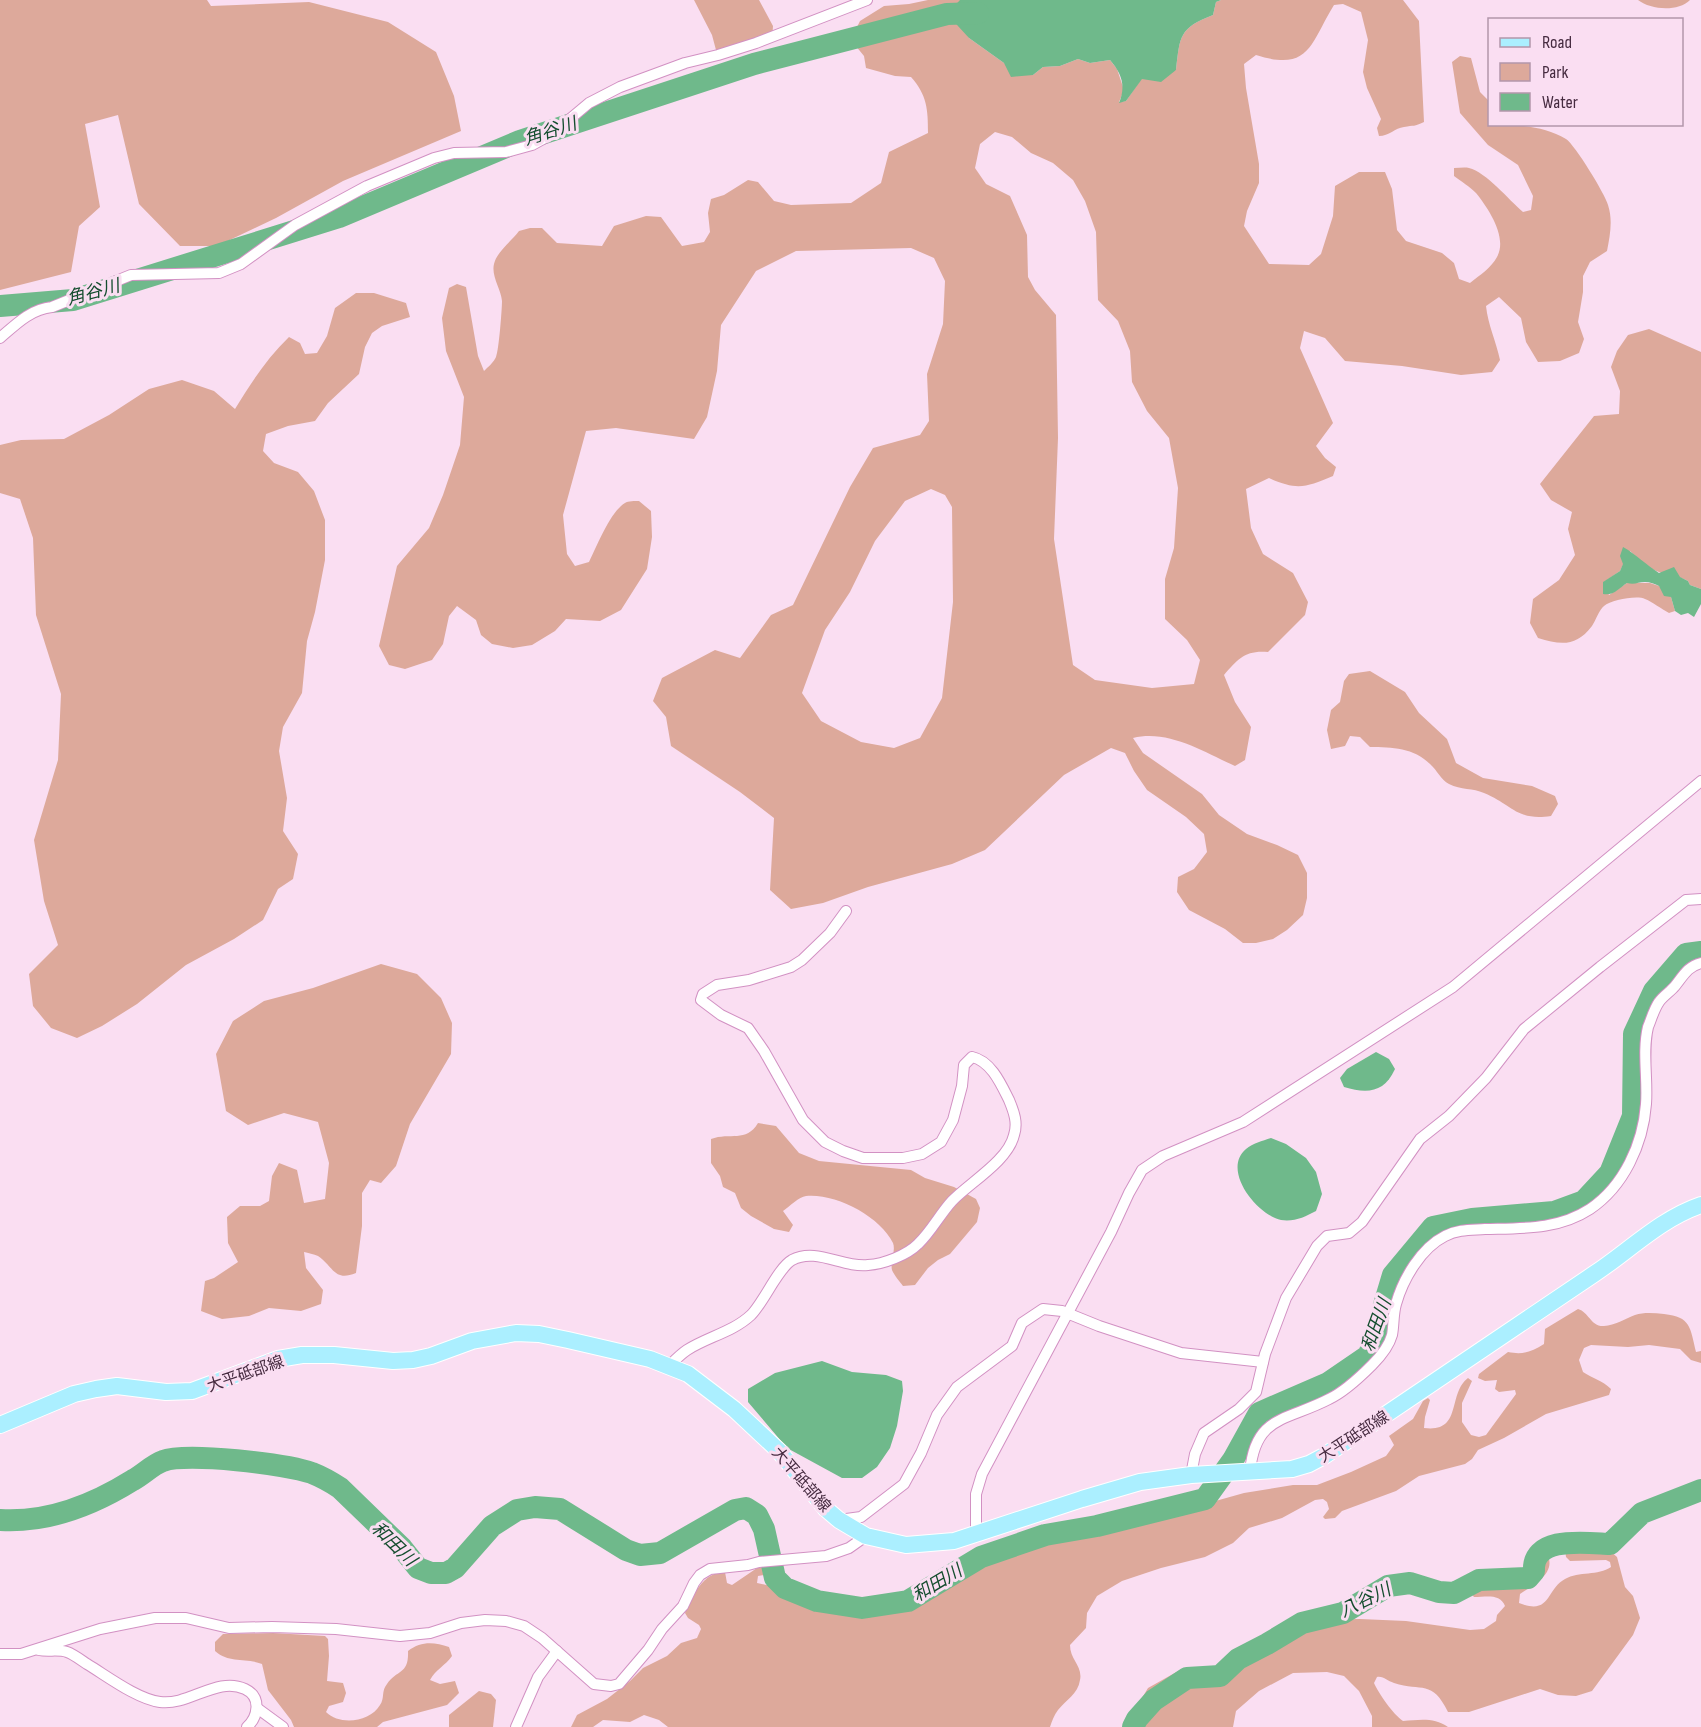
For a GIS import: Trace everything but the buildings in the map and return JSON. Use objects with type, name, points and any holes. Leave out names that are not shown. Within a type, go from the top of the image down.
[{"type":"main road","name":"大平砥部線","points":[[0,1425],[74,1394],[96,1389],[117,1386],[166,1392],[192,1391],[278,1359],[302,1355],[334,1355],[393,1361],[413,1360],[472,1341],[516,1333],[539,1334],[650,1359],[688,1374],[734,1409],[779,1451],[826,1509],[839,1520],[866,1536],[906,1545],[954,1541],[1115,1488],[1140,1482],[1191,1475],[1292,1469],[1309,1464],[1598,1271],[1663,1224],[1684,1211],[1701,1205]]},
{"type":"street","points":[[0,338],[29,314],[131,275],[219,273],[241,264],[295,225],[367,186],[434,158],[454,153],[506,152],[532,145],[552,134],[589,103],[620,87],[685,63],[756,43],[867,0]]},
{"type":"street","points":[[976,1535],[976,1494],[982,1474],[1142,1170],[1164,1156],[1244,1122],[1453,987],[1701,781]]},
{"type":"street","points":[[1191,1475],[1195,1454],[1204,1433],[1239,1408],[1256,1392],[1263,1362],[1286,1298],[1317,1246],[1327,1236],[1349,1233],[1362,1222],[1420,1139],[1449,1116],[1486,1078],[1524,1029],[1600,966],[1686,900],[1701,899]]},
{"type":"street","points":[[670,1365],[686,1351],[732,1328],[750,1316],[791,1261],[803,1257],[822,1257],[868,1266],[898,1256],[918,1245],[953,1200],[986,1173],[1006,1150],[1014,1136],[1016,1115],[998,1078],[980,1059],[972,1057],[964,1065],[962,1086],[953,1120],[941,1142],[922,1154],[903,1158],[863,1158],[843,1151],[825,1142],[803,1120],[764,1051],[748,1028],[721,1015],[701,1000],[703,994],[717,985],[749,981],[791,967],[802,960],[830,933],[846,911]]},
{"type":"street","points":[[1250,1472],[1251,1455],[1264,1429],[1331,1399],[1374,1363],[1391,1338],[1395,1307],[1408,1277],[1418,1260],[1445,1236],[1460,1230],[1543,1227],[1562,1222],[1576,1218],[1612,1189],[1632,1162],[1644,1119],[1646,1041],[1652,1016],[1658,1003],[1669,993],[1684,972],[1701,963]]},
{"type":"street","points":[[839,1520],[861,1516],[904,1484],[921,1453],[936,1415],[957,1387],[1012,1346],[1022,1323],[1044,1309],[1062,1311],[1099,1326],[1181,1353],[1263,1362]]},
{"type":"street","points":[[0,1654],[21,1654],[39,1650],[100,1629],[155,1618],[186,1618],[229,1628],[336,1629],[400,1636],[430,1633],[461,1623],[506,1620],[524,1626],[557,1651],[594,1684],[611,1686],[619,1684],[683,1606],[700,1575],[710,1569],[826,1556],[849,1548],[866,1536]]},
{"type":"street","points":[[39,1650],[66,1651],[148,1699],[159,1702],[178,1702],[212,1689],[235,1687],[246,1689],[254,1697],[257,1708],[253,1721],[247,1727]]},
{"type":"street","points":[[516,1727],[538,1677],[557,1651]]},
{"type":"street","points":[[257,1708],[283,1727]]},
{"type":"green space","points":[[0,0],[207,0],[211,6],[309,2],[388,22],[436,52],[454,96],[461,131],[343,181],[276,218],[217,246],[180,246],[139,204],[118,115],[85,124],[100,207],[79,226],[71,272],[0,290]]},
{"type":"green space","points":[[694,0],[759,0],[773,26],[772,40],[730,56],[716,50],[712,35]]},
{"type":"green space","points":[[928,0],[960,0],[969,38],[1004,63],[1033,75],[1043,67],[1060,66],[1078,59],[1090,63],[1110,60],[1117,69],[1124,90],[1119,102],[1126,101],[1142,78],[1176,70],[1183,35],[1193,24],[1213,15],[1216,2],[1221,0],[1403,0],[1419,21],[1424,122],[1421,124],[1379,136],[1377,128],[1381,119],[1367,88],[1363,72],[1368,40],[1361,12],[1343,4],[1334,5],[1313,42],[1298,57],[1288,60],[1256,55],[1244,64],[1259,164],[1259,183],[1247,211],[1244,226],[1269,264],[1309,265],[1321,254],[1333,216],[1335,186],[1359,172],[1385,172],[1392,189],[1397,230],[1406,241],[1442,253],[1454,263],[1459,279],[1470,283],[1492,265],[1500,249],[1495,223],[1476,193],[1454,176],[1454,168],[1469,168],[1483,175],[1523,212],[1531,210],[1533,196],[1518,165],[1488,145],[1460,113],[1452,62],[1460,56],[1471,58],[1480,92],[1488,100],[1488,126],[1538,128],[1566,139],[1589,170],[1608,205],[1611,222],[1607,251],[1590,262],[1583,276],[1578,322],[1584,339],[1579,353],[1560,361],[1538,362],[1526,342],[1521,318],[1499,297],[1486,306],[1500,360],[1492,372],[1461,375],[1402,366],[1345,361],[1325,338],[1304,331],[1300,348],[1333,423],[1316,446],[1336,467],[1333,476],[1309,485],[1287,485],[1269,478],[1246,489],[1251,528],[1263,554],[1293,573],[1308,602],[1305,615],[1268,652],[1248,654],[1224,675],[1235,702],[1251,727],[1245,760],[1235,766],[1186,743],[1172,739],[1146,736],[1133,738],[1143,753],[1202,794],[1219,815],[1247,834],[1298,855],[1307,873],[1307,898],[1303,915],[1273,939],[1243,943],[1225,929],[1189,910],[1177,892],[1178,877],[1194,869],[1207,852],[1204,834],[1186,817],[1147,790],[1125,753],[1111,748],[1064,775],[985,850],[952,864],[868,887],[823,903],[791,909],[770,890],[774,818],[740,792],[671,746],[666,717],[653,701],[662,678],[715,650],[740,658],[771,615],[793,605],[850,487],[873,448],[920,435],[929,421],[927,374],[943,324],[945,281],[934,258],[911,248],[796,251],[756,271],[721,325],[717,371],[707,417],[694,439],[616,428],[586,431],[563,515],[567,554],[575,566],[589,562],[609,521],[619,507],[630,501],[639,501],[651,511],[652,537],[647,569],[621,610],[600,621],[566,619],[555,631],[532,645],[513,648],[492,644],[481,635],[476,620],[457,606],[449,616],[443,644],[432,660],[405,669],[389,665],[379,646],[397,566],[429,528],[460,445],[464,397],[446,351],[442,318],[449,288],[457,284],[466,287],[478,356],[484,371],[496,357],[500,329],[502,301],[493,269],[494,264],[501,250],[519,231],[542,228],[557,243],[602,246],[614,226],[646,216],[661,217],[682,246],[704,242],[710,232],[708,213],[711,199],[724,195],[748,180],[758,182],[774,201],[791,205],[851,203],[881,183],[889,152],[928,133],[925,103],[911,77],[895,76],[866,68],[864,56],[855,45],[855,31],[860,21],[884,6]],"holes":[[[995,132],[1012,137],[1031,153],[1053,163],[1073,180],[1085,201],[1096,232],[1098,300],[1118,321],[1130,351],[1132,382],[1147,411],[1169,438],[1178,488],[1174,548],[1165,579],[1165,619],[1187,640],[1200,660],[1194,684],[1152,688],[1095,680],[1073,665],[1054,539],[1058,438],[1056,315],[1035,290],[1028,277],[1027,235],[1010,196],[986,184],[975,168],[980,144]],[[931,489],[945,495],[952,507],[953,602],[942,698],[920,738],[894,748],[861,742],[821,721],[802,693],[825,630],[850,592],[875,541],[905,501]]]},
{"type":"green space","points":[[1638,0],[1690,0],[1672,8],[1657,8]]},
{"type":"green space","points":[[356,293],[374,293],[406,303],[410,317],[382,326],[372,333],[365,347],[359,374],[328,403],[315,421],[288,426],[266,434],[263,451],[274,463],[298,472],[314,491],[325,520],[325,560],[307,641],[302,693],[283,727],[279,751],[287,798],[283,831],[298,854],[293,879],[278,889],[263,920],[186,965],[137,1004],[102,1026],[77,1038],[51,1028],[33,1006],[29,974],[58,945],[44,901],[34,840],[58,760],[61,694],[36,615],[33,538],[20,499],[0,493],[0,445],[21,440],[64,439],[109,415],[149,389],[182,380],[214,391],[235,409],[266,362],[289,337],[300,343],[305,354],[317,353],[327,336],[335,308]]},
{"type":"green space","points":[[1649,329],[1701,352],[1701,589],[1690,585],[1685,579],[1651,568],[1630,551],[1620,571],[1604,582],[1609,595],[1627,583],[1650,583],[1659,586],[1671,597],[1675,611],[1669,613],[1641,598],[1624,599],[1604,606],[1586,633],[1574,641],[1561,643],[1538,638],[1530,623],[1533,599],[1559,580],[1575,555],[1568,529],[1572,512],[1551,500],[1540,484],[1594,416],[1619,414],[1620,391],[1611,367],[1617,351],[1628,335]]},
{"type":"green space","points":[[1370,671],[1405,692],[1419,713],[1447,739],[1456,763],[1483,778],[1532,786],[1555,796],[1558,804],[1551,816],[1539,817],[1522,814],[1484,793],[1449,784],[1424,759],[1410,752],[1394,748],[1370,747],[1360,737],[1350,736],[1345,746],[1331,749],[1327,730],[1331,710],[1340,702],[1344,681],[1349,674]]},
{"type":"green space","points":[[381,964],[417,974],[441,998],[452,1023],[451,1054],[410,1124],[396,1166],[381,1183],[370,1180],[362,1193],[362,1226],[356,1273],[343,1276],[335,1272],[318,1256],[304,1252],[306,1268],[323,1290],[321,1304],[301,1311],[269,1308],[249,1316],[222,1319],[201,1311],[205,1281],[214,1278],[238,1262],[228,1243],[227,1217],[240,1206],[260,1206],[269,1201],[272,1176],[279,1163],[297,1170],[304,1203],[325,1199],[329,1163],[318,1122],[284,1113],[248,1125],[226,1111],[216,1054],[233,1021],[264,1001],[313,988]]},
{"type":"green space","points":[[758,1123],[776,1126],[799,1153],[819,1161],[911,1170],[925,1178],[954,1187],[976,1199],[980,1208],[977,1222],[950,1254],[928,1268],[915,1285],[903,1286],[892,1270],[894,1246],[887,1233],[867,1215],[843,1202],[818,1196],[803,1197],[783,1211],[793,1225],[789,1232],[774,1229],[741,1208],[735,1193],[723,1187],[720,1176],[711,1163],[711,1139],[743,1135]]},
{"type":"green space","points":[[1578,1309],[1600,1326],[1642,1313],[1673,1315],[1680,1318],[1688,1325],[1696,1352],[1701,1351],[1701,1363],[1691,1360],[1680,1349],[1649,1345],[1628,1347],[1591,1345],[1584,1348],[1579,1360],[1583,1372],[1608,1386],[1611,1389],[1609,1395],[1546,1414],[1478,1450],[1465,1464],[1419,1476],[1396,1491],[1342,1511],[1335,1518],[1325,1519],[1323,1517],[1329,1509],[1327,1502],[1323,1499],[1315,1500],[1282,1518],[1249,1528],[1233,1543],[1205,1557],[1122,1581],[1097,1596],[1087,1613],[1086,1628],[1070,1645],[1080,1671],[1079,1685],[1057,1712],[1050,1727],[668,1727],[659,1720],[644,1715],[630,1722],[603,1720],[593,1727],[571,1727],[577,1715],[607,1699],[643,1668],[667,1656],[681,1643],[697,1638],[701,1629],[685,1613],[699,1586],[717,1573],[725,1572],[727,1583],[732,1585],[757,1568],[764,1567],[767,1571],[764,1575],[758,1576],[757,1583],[771,1586],[781,1595],[794,1596],[807,1607],[838,1614],[859,1614],[909,1605],[975,1566],[1032,1544],[1123,1527],[1244,1493],[1293,1485],[1317,1485],[1351,1472],[1386,1456],[1394,1445],[1389,1436],[1413,1419],[1423,1401],[1428,1398],[1430,1400],[1424,1428],[1444,1425],[1450,1419],[1458,1393],[1468,1378],[1472,1381],[1462,1403],[1462,1422],[1471,1435],[1479,1437],[1486,1435],[1516,1394],[1515,1390],[1499,1392],[1495,1389],[1497,1380],[1485,1381],[1478,1378],[1479,1374],[1508,1352],[1527,1352],[1544,1344],[1545,1329]]},
{"type":"green space","points":[[1588,1545],[1609,1550],[1617,1557],[1625,1587],[1633,1596],[1640,1618],[1633,1635],[1592,1691],[1576,1696],[1558,1695],[1540,1689],[1469,1712],[1448,1712],[1437,1695],[1426,1688],[1404,1685],[1377,1677],[1374,1683],[1379,1693],[1403,1721],[1432,1720],[1448,1727],[1372,1727],[1372,1716],[1359,1691],[1344,1676],[1327,1672],[1293,1673],[1259,1691],[1236,1711],[1233,1727],[1131,1727],[1133,1713],[1148,1688],[1180,1670],[1216,1673],[1224,1668],[1231,1659],[1271,1641],[1295,1624],[1311,1620],[1360,1619],[1406,1621],[1470,1630],[1484,1629],[1496,1621],[1497,1615],[1505,1606],[1496,1597],[1474,1597],[1469,1591],[1473,1586],[1486,1583],[1525,1582],[1539,1573],[1544,1558],[1549,1559],[1545,1575],[1520,1594],[1519,1603],[1529,1606],[1543,1604],[1559,1583],[1565,1579],[1600,1572],[1611,1567],[1610,1562],[1606,1560],[1570,1561],[1566,1557],[1565,1549],[1571,1546]]},
{"type":"green space","points":[[273,1633],[325,1636],[328,1639],[327,1681],[343,1683],[346,1693],[343,1702],[329,1706],[326,1712],[339,1719],[354,1720],[375,1711],[381,1702],[385,1687],[407,1664],[408,1651],[423,1644],[433,1643],[449,1647],[452,1656],[430,1680],[440,1684],[455,1681],[459,1693],[447,1705],[383,1722],[377,1727],[294,1727],[268,1690],[262,1664],[226,1658],[215,1651],[215,1642],[223,1634]]},
{"type":"green space","points":[[479,1691],[491,1694],[496,1700],[493,1727],[449,1727],[449,1715]]},
{"type":"water","points":[[960,0],[1221,0],[1216,2],[1213,15],[1193,24],[1183,35],[1176,70],[1161,82],[1142,79],[1126,101],[1119,103],[1122,80],[1110,60],[1090,63],[1078,59],[1060,66],[1043,67],[1033,75],[1011,77],[1004,63],[969,38],[947,14]]},
{"type":"water","points":[[1623,547],[1659,573],[1674,567],[1680,577],[1688,581],[1690,585],[1701,589],[1701,604],[1694,617],[1688,613],[1681,615],[1675,611],[1671,597],[1664,596],[1659,586],[1651,583],[1627,583],[1613,593],[1603,594],[1603,582],[1620,571],[1623,564],[1620,556]]},
{"type":"water","points":[[1376,1052],[1389,1059],[1395,1069],[1386,1083],[1367,1091],[1344,1087],[1340,1078],[1347,1069]]},
{"type":"water","points":[[1271,1138],[1286,1144],[1306,1158],[1316,1172],[1322,1194],[1316,1211],[1299,1218],[1281,1220],[1262,1210],[1245,1190],[1240,1179],[1239,1158],[1249,1147]]},
{"type":"water","points":[[822,1361],[852,1372],[886,1375],[902,1381],[903,1391],[897,1426],[890,1448],[877,1467],[862,1478],[842,1478],[787,1448],[748,1402],[748,1389],[775,1373]]},
{"type":"waterway","name":"角谷川","points":[[0,306],[73,300],[339,217],[520,141],[754,64],[947,14],[978,13]]},
{"type":"waterway","name":"和田川","points":[[0,1520],[35,1519],[70,1511],[118,1489],[163,1461],[192,1458],[237,1460],[312,1473],[330,1482],[340,1488],[402,1548],[418,1568],[431,1573],[446,1573],[455,1568],[492,1526],[517,1510],[535,1507],[560,1509],[626,1550],[640,1555],[660,1553],[735,1510],[746,1508],[757,1515],[764,1529],[775,1578],[785,1588],[817,1601],[862,1608],[908,1601],[981,1557],[1045,1535],[1097,1526],[1205,1499],[1233,1460],[1259,1413],[1328,1383],[1369,1355],[1393,1275],[1433,1227],[1472,1219],[1554,1212],[1584,1201],[1610,1173],[1633,1116],[1634,1034],[1654,991],[1686,954],[1701,952]]},
{"type":"waterway","name":"八谷川","points":[[1133,1727],[1154,1700],[1187,1678],[1220,1676],[1238,1659],[1302,1623],[1343,1613],[1388,1586],[1410,1583],[1439,1592],[1454,1593],[1479,1580],[1528,1578],[1534,1571],[1536,1559],[1542,1551],[1551,1546],[1575,1543],[1610,1544],[1642,1513],[1701,1490]]}]
